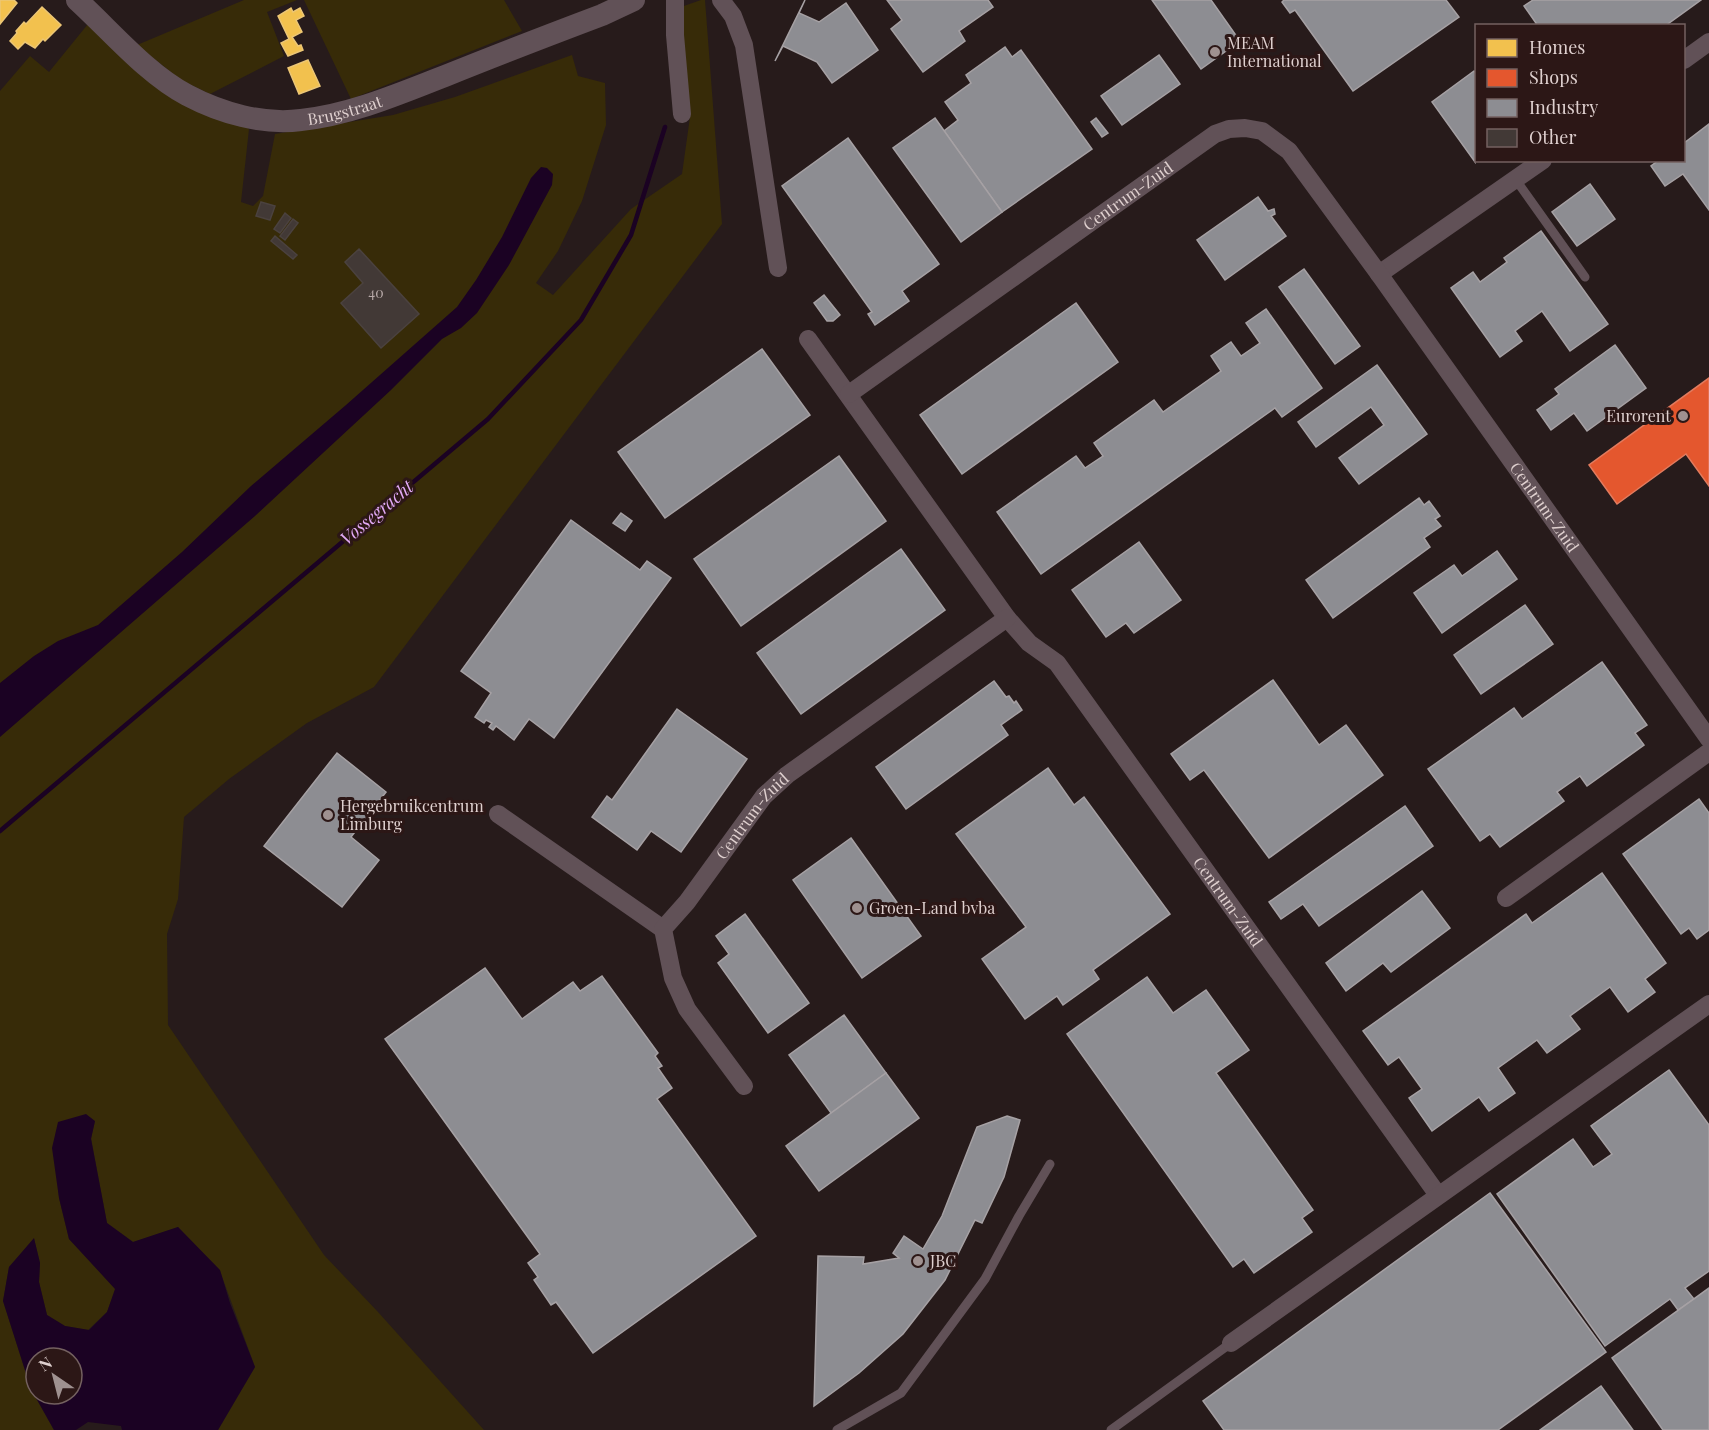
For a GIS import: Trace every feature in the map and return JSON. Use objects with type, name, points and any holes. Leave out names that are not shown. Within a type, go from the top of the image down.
[{"type":"street","name":"Brugstraat","points":[[77,0],[142,61],[169,84],[188,95],[244,117],[300,121],[333,114],[402,92],[602,15],[634,0]]},
{"type":"street","points":[[675,0],[675,35],[682,114]]},
{"type":"street","points":[[721,0],[733,16],[744,45],[778,268]]},
{"type":"street","points":[[1685,59],[1709,42]]},
{"type":"street","name":"Centrum-Zuid","points":[[849,394],[1215,134],[1229,129],[1245,128],[1262,131],[1288,151],[1379,274],[1709,739]]},
{"type":"street","points":[[1379,274],[1540,162]]},
{"type":"street","name":"Centrum-Zuid","points":[[808,339],[1007,618],[1029,643],[1057,663],[1438,1195]]},
{"type":"street","name":"Centrum-Zuid","points":[[663,929],[687,903],[764,796],[787,775],[1007,618]]},
{"type":"street","points":[[1506,898],[1709,752]]},
{"type":"street","points":[[498,814],[663,929],[673,978],[687,1009],[744,1086]]},
{"type":"street","points":[[1231,1343],[1709,1004]]},
{"type":"lane","points":[[1516,180],[1585,277]]},
{"type":"lane","points":[[837,1430],[901,1393],[985,1280],[1050,1164]]},
{"type":"lane","points":[[1111,1430],[1231,1343]]},
{"type":"shaded area","points":[[244,0],[297,0],[267,12],[284,56],[210,94],[181,80],[137,45]]},
{"type":"shaded area","points":[[304,0],[504,0],[522,31],[351,99]]},
{"type":"shaded area","points":[[705,0],[722,224],[374,687],[307,723],[229,779],[184,817],[178,899],[167,934],[168,1025],[324,1255],[484,1430],[218,1430],[255,1367],[220,1271],[178,1227],[133,1242],[107,1223],[91,1138],[95,1121],[57,1174],[59,1198],[69,1239],[116,1289],[107,1312],[88,1330],[65,1326],[47,1315],[39,1282],[40,1263],[34,1239],[9,1267],[3,1301],[24,1367],[24,1406],[41,1406],[54,1430],[0,1430],[0,91],[30,56],[49,72],[88,24],[249,129],[241,202],[253,206],[263,196],[275,134],[393,115],[455,97],[572,55],[578,76],[605,83],[606,125],[582,201],[558,251],[536,283],[553,295],[631,209],[682,174],[690,117],[681,7]]},
{"type":"shaded area","points":[[541,167],[547,168],[553,174],[552,185],[509,265],[477,313],[461,328],[442,339],[391,390],[255,516],[0,737],[0,683],[34,656],[58,641],[98,625],[182,552],[251,486],[457,307],[502,237],[531,178]]},
{"type":"shaded area","points":[[86,1114],[95,1121],[91,1139],[107,1223],[133,1242],[178,1227],[220,1270],[255,1367],[218,1430],[122,1430],[121,1426],[88,1422],[76,1430],[54,1430],[41,1406],[84,1406],[84,1346],[24,1346],[24,1367],[3,1301],[9,1267],[34,1238],[40,1263],[39,1282],[47,1315],[65,1326],[89,1330],[107,1312],[115,1289],[69,1239],[59,1198],[52,1148],[58,1122]]},
{"type":"building: Homes","points":[[0,0],[14,0],[17,3],[0,24]]},
{"type":"building: Homes","points":[[42,7],[61,25],[35,48],[25,42],[18,49],[10,41],[24,22],[26,24]]},
{"type":"building: Homes","points":[[291,8],[293,12],[300,8],[304,16],[296,20],[302,32],[292,37],[303,50],[288,56],[281,43],[289,39],[278,16]]},
{"type":"building: Homes","points":[[308,60],[320,86],[299,94],[288,68]]},
{"type":"building: Shops","name":"Eurorent","points":[[1709,378],[1709,486],[1686,454],[1617,504],[1589,465]]},
{"type":"building: Industry","points":[[805,0],[799,13],[819,22],[846,3],[878,50],[832,83],[817,62],[783,46],[775,61]]},
{"type":"building: Industry","points":[[887,0],[988,0],[993,7],[959,31],[965,41],[923,72],[891,29],[902,20]]},
{"type":"building: Industry","points":[[1152,0],[1211,0],[1240,41],[1201,69]]},
{"type":"building: Industry","points":[[1284,0],[1446,0],[1459,17],[1353,91],[1295,10],[1290,13],[1282,2]]},
{"type":"building: Industry","points":[[1533,0],[1701,0],[1668,24],[1537,24],[1524,6]]},
{"type":"building: Industry","points":[[1005,47],[1012,57],[1021,50],[1092,149],[1002,212],[944,131],[958,120],[945,102],[971,83],[966,75]]},
{"type":"building: Industry","points":[[1159,55],[1180,84],[1122,125],[1101,96]]},
{"type":"building: Industry","points":[[1474,71],[1475,162],[1432,102]]},
{"type":"building: Industry","points":[[935,118],[1002,212],[961,242],[893,148]]},
{"type":"building: Industry","points":[[1096,118],[1108,133],[1102,137],[1091,122]]},
{"type":"building: Industry","points":[[1709,124],[1709,210],[1683,174],[1665,186],[1651,166],[1656,162],[1685,162],[1685,142]]},
{"type":"building: Industry","points":[[848,138],[939,264],[902,291],[909,301],[875,325],[868,314],[872,312],[782,186]]},
{"type":"building: Industry","points":[[1590,184],[1615,219],[1577,246],[1552,212]]},
{"type":"building: Industry","points":[[1258,197],[1268,211],[1274,209],[1275,214],[1271,216],[1286,236],[1225,280],[1197,240]]},
{"type":"building: Industry","points":[[1541,231],[1608,324],[1570,351],[1542,311],[1515,331],[1522,341],[1500,357],[1451,288],[1473,272],[1480,282],[1507,262],[1504,258]]},
{"type":"building: Industry","points":[[1304,269],[1360,346],[1335,364],[1279,287]]},
{"type":"building: Industry","points":[[824,295],[840,315],[833,321],[827,321],[814,303]]},
{"type":"building: Industry","points":[[1076,303],[1118,362],[962,474],[920,415]]},
{"type":"building: Industry","points":[[1266,309],[1322,388],[1282,417],[1275,408],[1041,574],[997,512],[1076,456],[1085,468],[1103,456],[1094,443],[1154,400],[1163,412],[1221,371],[1211,356],[1231,342],[1241,356],[1260,343],[1246,323]]},
{"type":"building: Industry","points":[[1615,345],[1646,388],[1587,431],[1574,413],[1551,430],[1537,410],[1559,394],[1555,389]]},
{"type":"building: Industry","points":[[762,349],[810,415],[665,518],[618,452]]},
{"type":"building: Industry","points":[[1377,365],[1427,434],[1359,484],[1339,458],[1384,425],[1371,407],[1316,447],[1298,422]]},
{"type":"building: Industry","points":[[839,456],[886,521],[741,626],[694,559]]},
{"type":"building: Industry","points":[[1419,498],[1424,505],[1429,501],[1440,516],[1435,519],[1441,526],[1424,538],[1430,547],[1333,618],[1306,580]]},
{"type":"building: Industry","points":[[621,513],[632,521],[625,531],[613,523]]},
{"type":"building: Industry","points":[[571,520],[640,570],[647,561],[671,578],[554,738],[529,719],[514,740],[496,726],[493,730],[489,727],[492,723],[486,720],[484,723],[475,717],[491,693],[461,671]]},
{"type":"building: Industry","points":[[1139,542],[1181,600],[1134,633],[1126,623],[1106,637],[1072,590]]},
{"type":"building: Industry","points":[[901,549],[945,610],[801,714],[757,653]]},
{"type":"building: Industry","points":[[1497,551],[1517,579],[1442,633],[1414,593],[1454,565],[1462,576]]},
{"type":"building: Industry","points":[[1525,605],[1553,644],[1481,694],[1454,655]]},
{"type":"building: Industry","points":[[1602,662],[1647,725],[1635,733],[1644,745],[1587,786],[1580,776],[1557,792],[1564,801],[1500,847],[1490,834],[1480,841],[1428,769],[1514,708],[1522,719]]},
{"type":"building: Industry","points":[[1273,680],[1319,745],[1346,725],[1383,775],[1269,858],[1204,770],[1190,780],[1171,754]]},
{"type":"building: Industry","points":[[994,681],[1006,697],[1009,696],[1014,703],[1016,701],[1022,710],[1001,725],[1008,735],[906,809],[876,767]]},
{"type":"building: Industry","points":[[677,709],[747,759],[681,852],[651,831],[637,850],[592,817],[607,796],[612,800]]},
{"type":"building: Industry","name":"Hergebruikcentrum Limburg","points":[[337,753],[386,792],[351,837],[379,860],[342,907],[264,846]]},
{"type":"building: Industry","points":[[1048,768],[1074,805],[1084,797],[1170,914],[1093,970],[1099,979],[1063,1005],[1057,996],[1025,1019],[982,959],[1026,927],[956,834]]},
{"type":"building: Industry","points":[[1699,799],[1709,813],[1709,930],[1697,939],[1689,928],[1681,934],[1623,854]]},
{"type":"building: Industry","points":[[1405,806],[1433,846],[1319,926],[1303,904],[1281,919],[1269,902]]},
{"type":"building: Industry","name":"Groen-Land bvba","points":[[851,838],[921,936],[862,978],[793,880]]},
{"type":"building: Industry","points":[[1602,873],[1666,963],[1645,979],[1655,992],[1628,1012],[1610,987],[1570,1016],[1580,1029],[1547,1053],[1537,1040],[1498,1068],[1515,1093],[1489,1111],[1479,1097],[1432,1131],[1409,1098],[1422,1089],[1399,1057],[1388,1065],[1363,1031],[1526,914],[1532,923]]},
{"type":"building: Industry","points":[[1422,891],[1450,928],[1391,972],[1383,963],[1346,991],[1326,963]]},
{"type":"building: Industry","points":[[745,914],[809,1003],[768,1033],[718,963],[729,954],[716,936]]},
{"type":"building: Industry","points":[[485,968],[522,1019],[573,982],[580,991],[602,976],[658,1053],[655,1056],[662,1066],[658,1068],[672,1088],[657,1099],[756,1236],[593,1353],[556,1302],[551,1305],[534,1280],[538,1277],[528,1263],[540,1254],[385,1039]]},
{"type":"building: Industry","points":[[1147,977],[1173,1013],[1206,990],[1249,1050],[1216,1073],[1313,1210],[1302,1218],[1312,1232],[1254,1273],[1244,1259],[1233,1267],[1067,1034]]},
{"type":"building: Industry","points":[[844,1015],[886,1073],[831,1113],[789,1055]]},
{"type":"building: Industry","points":[[1669,1070],[1709,1125],[1709,1271],[1685,1288],[1694,1299],[1678,1310],[1670,1299],[1605,1346],[1497,1194],[1573,1139],[1593,1167],[1612,1154],[1591,1126]]},
{"type":"building: Industry","points":[[886,1073],[919,1118],[819,1191],[786,1146]]},
{"type":"building: Industry","name":"JBC","points":[[1007,1116],[1020,1120],[1004,1177],[982,1223],[975,1220],[945,1280],[903,1334],[859,1373],[814,1406],[818,1256],[864,1257],[863,1264],[899,1258],[893,1253],[904,1236],[923,1249],[942,1216],[977,1127]]},
{"type":"building: Industry","points":[[1490,1193],[1606,1352],[1498,1430],[1224,1430],[1203,1401]]},
{"type":"building: Industry","points":[[1709,1288],[1709,1430],[1663,1430],[1612,1358]]},
{"type":"building: Industry","points":[[1601,1386],[1633,1430],[1540,1430]]},
{"type":"building: Other","points":[[261,202],[275,206],[270,220],[256,216]]},
{"type":"building: Other","points":[[285,213],[291,218],[280,233],[274,229]]},
{"type":"building: Other","points":[[293,219],[298,223],[285,240],[280,236]]},
{"type":"building: Other","points":[[275,236],[297,255],[293,259],[271,241]]},
{"type":"building: Other","points":[[359,249],[419,314],[381,348],[341,303],[363,283],[345,262]]},
{"type":"waterway","name":"Vossegracht","points":[[0,831],[488,419],[581,320],[631,235],[665,127]]},
{"type":"place","name":"MEAM International","points":[[1215,52]]},
{"type":"place","name":"Eurorent","points":[[1683,416]]},
{"type":"place","name":"Hergebruikcentrum Limburg","points":[[328,815]]},
{"type":"place","name":"Groen-Land bvba","points":[[857,908]]},
{"type":"place","name":"JBC","points":[[918,1261]]}]
